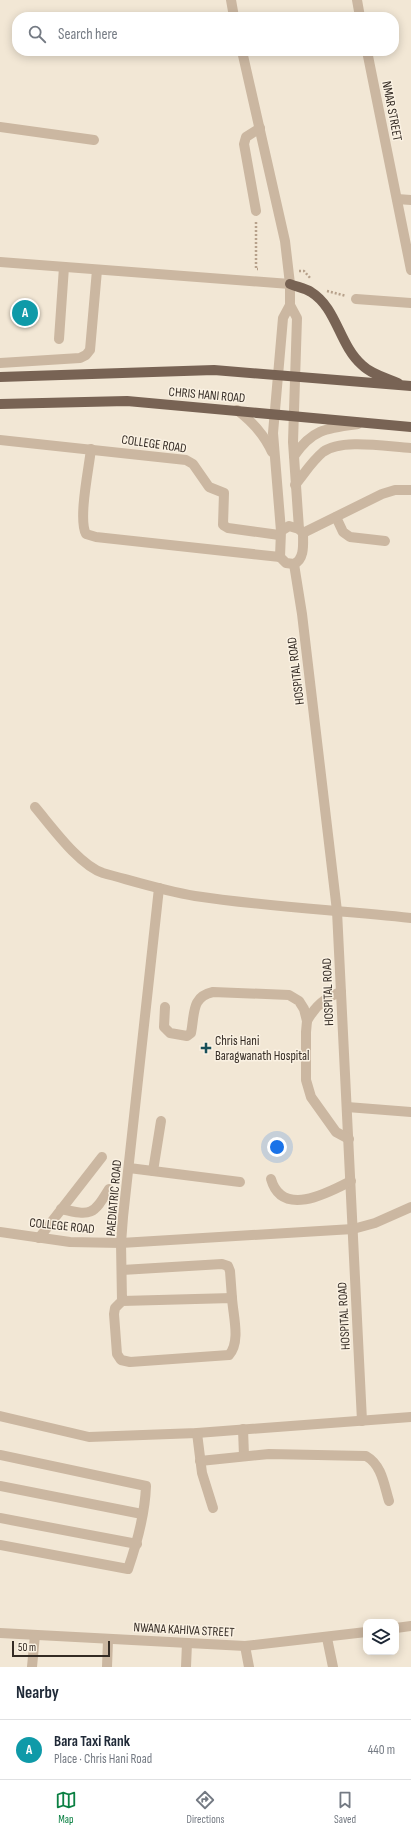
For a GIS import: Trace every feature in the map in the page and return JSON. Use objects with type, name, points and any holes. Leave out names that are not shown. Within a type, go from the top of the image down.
[{"type":"main road","points":[[290,284],[310,292],[321,301],[328,310],[351,353],[362,366],[408,386]]},
{"type":"main road","name":"CHRIS HANI ROAD","points":[[0,377],[214,370],[408,386]]},
{"type":"main road","name":"CHRIS HANI ROAD","points":[[0,404],[127,401],[411,427]]},
{"type":"street","points":[[231,0],[233,12]]},
{"type":"street","points":[[357,0],[359,12]]},
{"type":"street","points":[[243,56],[285,241],[290,284],[290,305],[283,318],[273,433],[280,533],[280,557]]},
{"type":"street","name":"NMAR STREET","points":[[368,56],[411,270]]},
{"type":"street","points":[[0,127],[94,140]]},
{"type":"street","points":[[256,211],[244,144],[246,137],[260,128]]},
{"type":"street","points":[[397,200],[411,200]]},
{"type":"street","points":[[0,262],[290,284]]},
{"type":"street","points":[[59,339],[64,267]]},
{"type":"street","points":[[0,363],[80,358],[86,355],[90,350],[97,270]]},
{"type":"street","points":[[356,299],[411,303]]},
{"type":"street","points":[[91,449],[85,498],[84,522],[86,534],[101,538],[280,557],[286,563],[294,564],[299,560],[302,553],[301,531],[295,485],[294,456],[297,318],[290,305]]},
{"type":"street","points":[[237,410],[260,429],[276,463]]},
{"type":"street","points":[[294,456],[305,440],[321,430],[368,423]]},
{"type":"street","name":"COLLEGE ROAD","points":[[0,440],[190,461],[194,464],[209,487],[224,493],[223,525],[228,528],[280,533]]},
{"type":"street","points":[[295,485],[322,453],[333,447],[347,445],[411,448]]},
{"type":"street","points":[[280,533],[289,526],[301,531],[336,517],[388,491],[411,490]]},
{"type":"street","points":[[336,517],[343,532],[350,537],[385,541]]},
{"type":"street","name":"HOSPITAL ROAD","points":[[294,564],[303,621],[338,911],[362,1421]]},
{"type":"street","points":[[35,808],[79,858],[95,871],[159,888],[201,897],[290,908],[411,918]]},
{"type":"street","name":"PAEDIATRIC ROAD","points":[[159,888],[121,1243],[353,1229],[375,1223],[411,1207]]},
{"type":"street","points":[[165,1006],[164,1027],[170,1033],[187,1036],[191,1033],[198,999],[202,994],[213,992],[289,995],[299,1001],[304,1009],[307,1021],[306,1063],[308,1089],[318,1108],[334,1129],[342,1137],[349,1138]]},
{"type":"street","points":[[307,1021],[313,1010],[321,1002],[333,994],[341,992]]},
{"type":"street","points":[[347,1107],[411,1112]]},
{"type":"street","points":[[153,1171],[161,1121]]},
{"type":"street","points":[[39,1238],[102,1157]]},
{"type":"street","points":[[129,1168],[240,1182]]},
{"type":"street","points":[[271,1179],[274,1189],[280,1195],[287,1199],[302,1200],[329,1192],[351,1180]]},
{"type":"street","points":[[61,1209],[80,1213],[90,1212],[97,1208],[109,1189]]},
{"type":"street","name":"COLLEGE ROAD","points":[[0,1232],[88,1243],[121,1243]]},
{"type":"street","points":[[121,1243],[122,1301]]},
{"type":"street","points":[[122,1270],[222,1264],[228,1266],[230,1271],[232,1298],[235,1341],[234,1349],[229,1355],[130,1362],[121,1360],[117,1354],[114,1314],[115,1308],[122,1301],[232,1298]]},
{"type":"street","points":[[0,1416],[89,1437],[197,1433],[411,1417]]},
{"type":"street","points":[[243,1429],[244,1456]]},
{"type":"street","points":[[197,1433],[202,1473],[213,1508]]},
{"type":"street","points":[[200,1461],[269,1454],[366,1456],[373,1460],[378,1467],[389,1501]]},
{"type":"street","points":[[0,1455],[146,1486],[137,1544],[128,1569],[0,1545]]},
{"type":"street","points":[[0,1486],[142,1514]]},
{"type":"street","points":[[0,1518],[137,1544]]},
{"type":"street","points":[[399,1628],[411,1626]]},
{"type":"street","name":"NWANA KAHIVA STREET","points":[[0,1633],[108,1640],[246,1646],[327,1638],[363,1632]]},
{"type":"street","points":[[32,1667],[35,1635]]},
{"type":"street","points":[[327,1638],[333,1667]]},
{"type":"street","points":[[107,1667],[108,1640]]},
{"type":"street","points":[[186,1667],[187,1643]]},
{"type":"street","points":[[246,1646],[249,1667]]},
{"type":"place","name":"Bara Taxi Rank","points":[[25,313]]},
{"type":"place","name":"Chris Hani Baragwanath Hospital","points":[[206,1048]]}]
